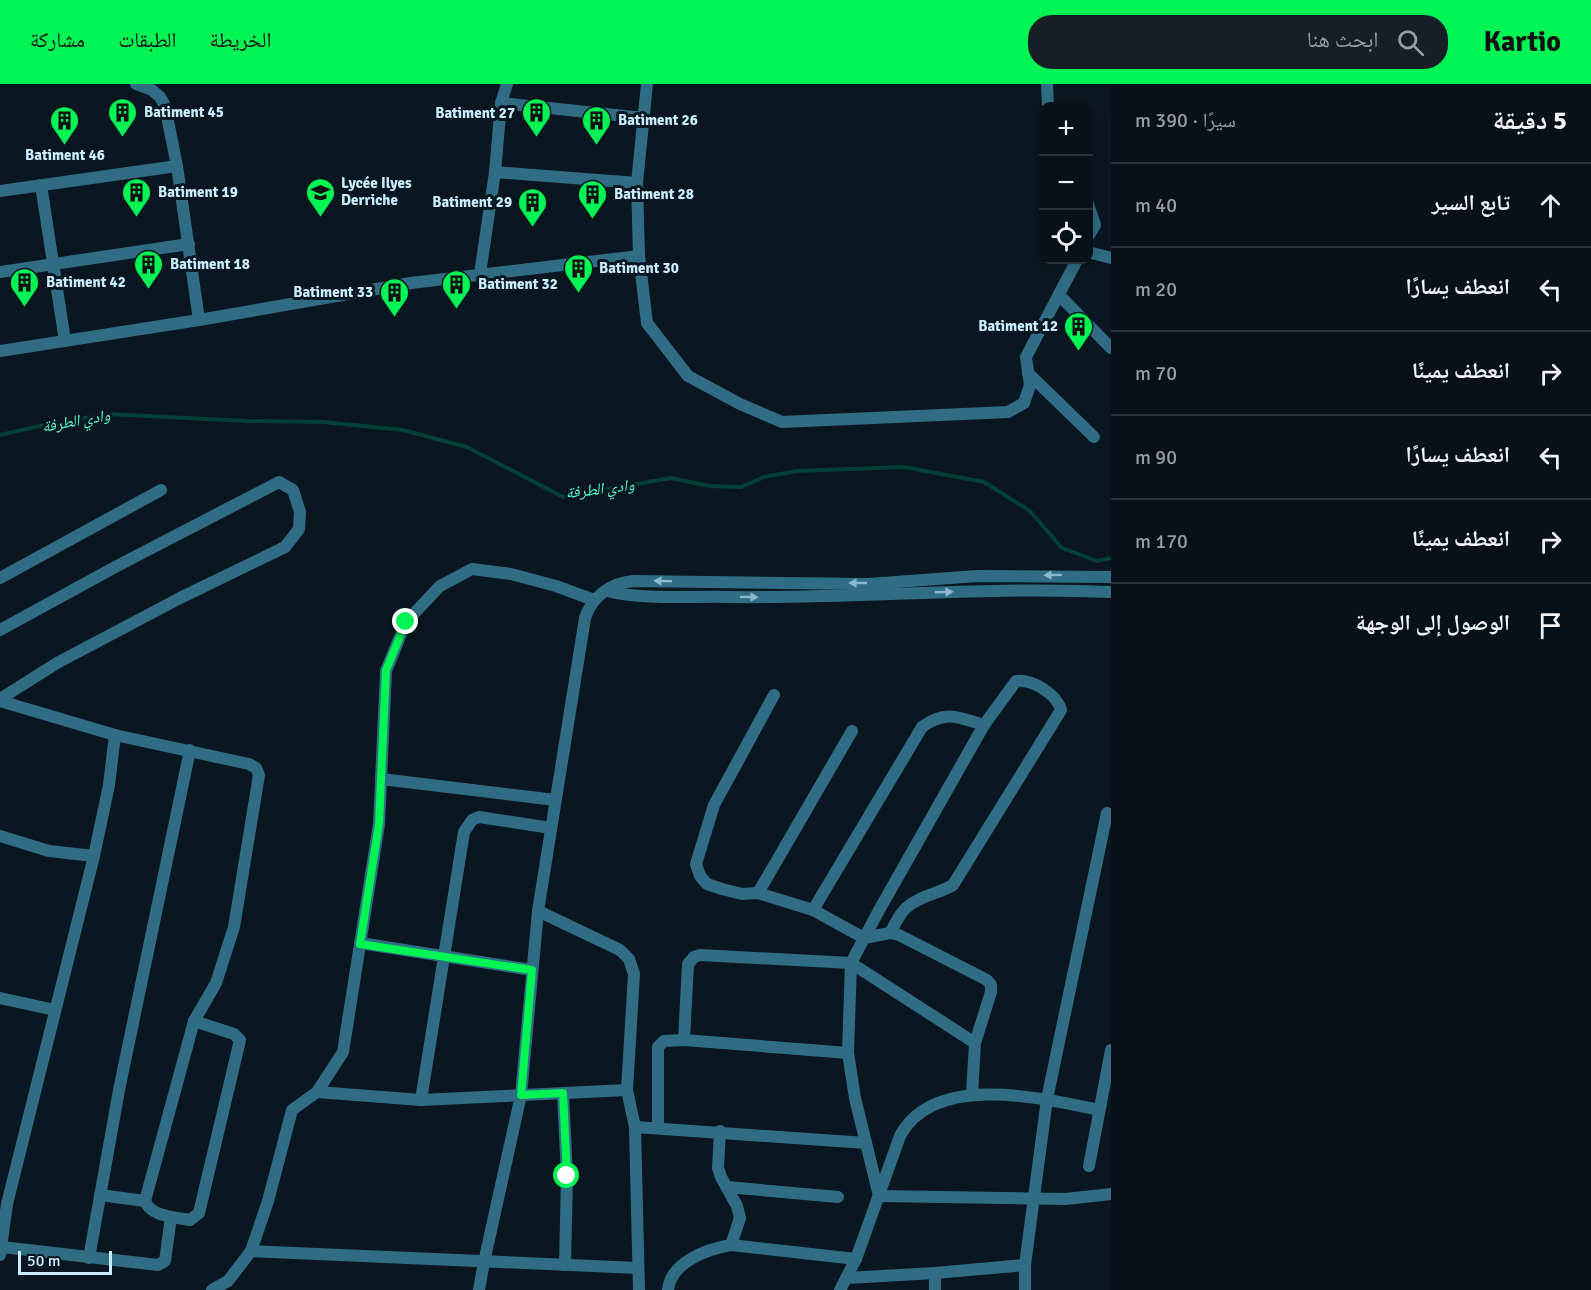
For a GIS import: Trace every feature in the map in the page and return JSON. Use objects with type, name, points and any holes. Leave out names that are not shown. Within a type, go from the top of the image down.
[{"type":"street","points":[[136,84],[152,90],[165,106],[177,166],[199,320]]},
{"type":"street","points":[[480,274],[495,172],[501,103],[507,84]]},
{"type":"street","points":[[647,84],[637,183],[639,256],[647,323],[688,375],[740,404],[782,422],[1008,412],[1024,403],[1030,385],[1026,357],[1075,264]]},
{"type":"street","points":[[1047,84],[1048,102]]},
{"type":"street","points":[[501,103],[644,118]]},
{"type":"street","points":[[0,191],[177,166]]},
{"type":"street","points":[[495,172],[637,183]]},
{"type":"street","points":[[41,185],[65,341]]},
{"type":"street","points":[[0,272],[189,244]]},
{"type":"street","points":[[1093,253],[1111,258]]},
{"type":"street","points":[[0,351],[411,284],[639,256]]},
{"type":"street","points":[[1059,295],[1111,348]]},
{"type":"street","points":[[1028,374],[1094,437]]},
{"type":"street","points":[[0,630],[279,482],[293,490],[300,512],[299,529],[285,547],[180,598],[57,663],[0,700]]},
{"type":"street","points":[[0,578],[161,490]]},
{"type":"street","points":[[212,1290],[228,1281],[251,1251],[292,1110],[317,1092],[343,1052],[379,824],[386,670],[406,622],[440,586],[472,569],[511,574],[556,586],[594,600]]},
{"type":"street","points":[[479,1290],[521,1095],[538,911],[585,618],[594,600],[619,583],[633,581],[869,584],[977,576],[1111,577]]},
{"type":"street","points":[[607,591],[634,595],[781,597],[1010,590],[1111,592]]},
{"type":"street","points":[[879,1196],[855,1098],[848,1053],[851,963],[984,725],[1016,681],[1023,680],[1053,695],[1061,710],[953,885],[940,893],[921,898],[905,909],[890,933]]},
{"type":"street","points":[[774,695],[714,805],[696,864],[700,876],[707,884],[742,894],[758,893],[813,910],[864,938],[890,933],[910,940],[987,980],[991,985],[991,992],[975,1043],[972,1094]]},
{"type":"street","points":[[0,700],[115,735],[249,764],[256,768],[259,775],[234,927],[216,983],[194,1021],[146,1201],[148,1208],[153,1211],[190,1220],[199,1213],[240,1040],[234,1034],[194,1021]]},
{"type":"street","points":[[813,910],[922,727],[934,718],[946,716],[984,725]]},
{"type":"street","points":[[758,893],[852,731]]},
{"type":"street","points":[[115,735],[109,785],[94,856],[7,1204],[1,1243],[89,1258],[158,1265],[165,1261],[171,1216]]},
{"type":"street","points":[[89,1258],[119,1090],[190,750]]},
{"type":"street","points":[[381,779],[555,800]]},
{"type":"street","points":[[1025,1290],[1025,1265],[1047,1099],[1107,813]]},
{"type":"street","points":[[421,1100],[464,832],[472,820],[479,817],[551,828]]},
{"type":"street","points":[[0,836],[49,851],[94,856]]},
{"type":"street","points":[[538,911],[620,950],[629,959],[634,974],[627,1090],[635,1127],[639,1290]]},
{"type":"street","points":[[360,944],[532,970]]},
{"type":"street","points":[[684,1040],[688,964],[694,957],[700,955],[851,963],[975,1043]]},
{"type":"street","points":[[0,998],[55,1010]]},
{"type":"street","points":[[658,1128],[658,1047],[664,1041],[684,1040],[848,1053]]},
{"type":"street","points":[[1089,1166],[1111,1050]]},
{"type":"street","points":[[317,1092],[421,1100],[627,1090]]},
{"type":"street","points":[[563,1093],[567,1176],[565,1265]]},
{"type":"street","points":[[840,1290],[856,1259],[900,1136],[907,1123],[925,1109],[972,1094],[1047,1099],[1099,1110]]},
{"type":"street","points":[[635,1127],[720,1131],[867,1143]]},
{"type":"street","points":[[720,1131],[718,1168],[737,1206],[740,1218],[731,1245]]},
{"type":"street","points":[[727,1187],[837,1197]]},
{"type":"street","points":[[879,1196],[1084,1198],[1111,1194]]},
{"type":"street","points":[[100,1195],[146,1201]]},
{"type":"street","points":[[668,1290],[669,1282],[679,1266],[719,1247],[731,1245],[856,1259]]},
{"type":"street","points":[[251,1251],[638,1268]]},
{"type":"street","points":[[848,1278],[1025,1265]]},
{"type":"street","points":[[935,1273],[935,1290]]},
{"type":"waterway","name":"وادي الطرفة","points":[[0,435],[107,414],[246,421],[323,422],[403,430],[467,447],[563,497],[671,478],[709,486],[741,487],[764,477],[797,471],[904,467],[984,482],[1030,511],[1062,548],[1097,561],[1111,558]]},
{"type":"place","name":"Batiment 45","points":[[123,138]]},
{"type":"place","name":"Batiment 27","points":[[536,138]]},
{"type":"place","name":"Batiment 46","points":[[65,146]]},
{"type":"place","name":"Batiment 26","points":[[597,146]]},
{"type":"place","name":"Batiment 19","points":[[137,218]]},
{"type":"place","name":"Lycée Ilyes Derriche","points":[[320,218]]},
{"type":"place","name":"Batiment 28","points":[[593,220]]},
{"type":"place","name":"Batiment 29","points":[[533,228]]},
{"type":"place","name":"Batiment 18","points":[[149,290]]},
{"type":"place","name":"Batiment 30","points":[[578,294]]},
{"type":"place","name":"Batiment 42","points":[[25,308]]},
{"type":"place","name":"Batiment 32","points":[[457,310]]},
{"type":"place","name":"Batiment 33","points":[[394,318]]},
{"type":"place","name":"Batiment 12","points":[[1079,352]]},
{"type":"route","points":[[406,622],[386,670],[379,824],[360,944],[532,970],[521,1095],[563,1093],[567,1176]]}]
